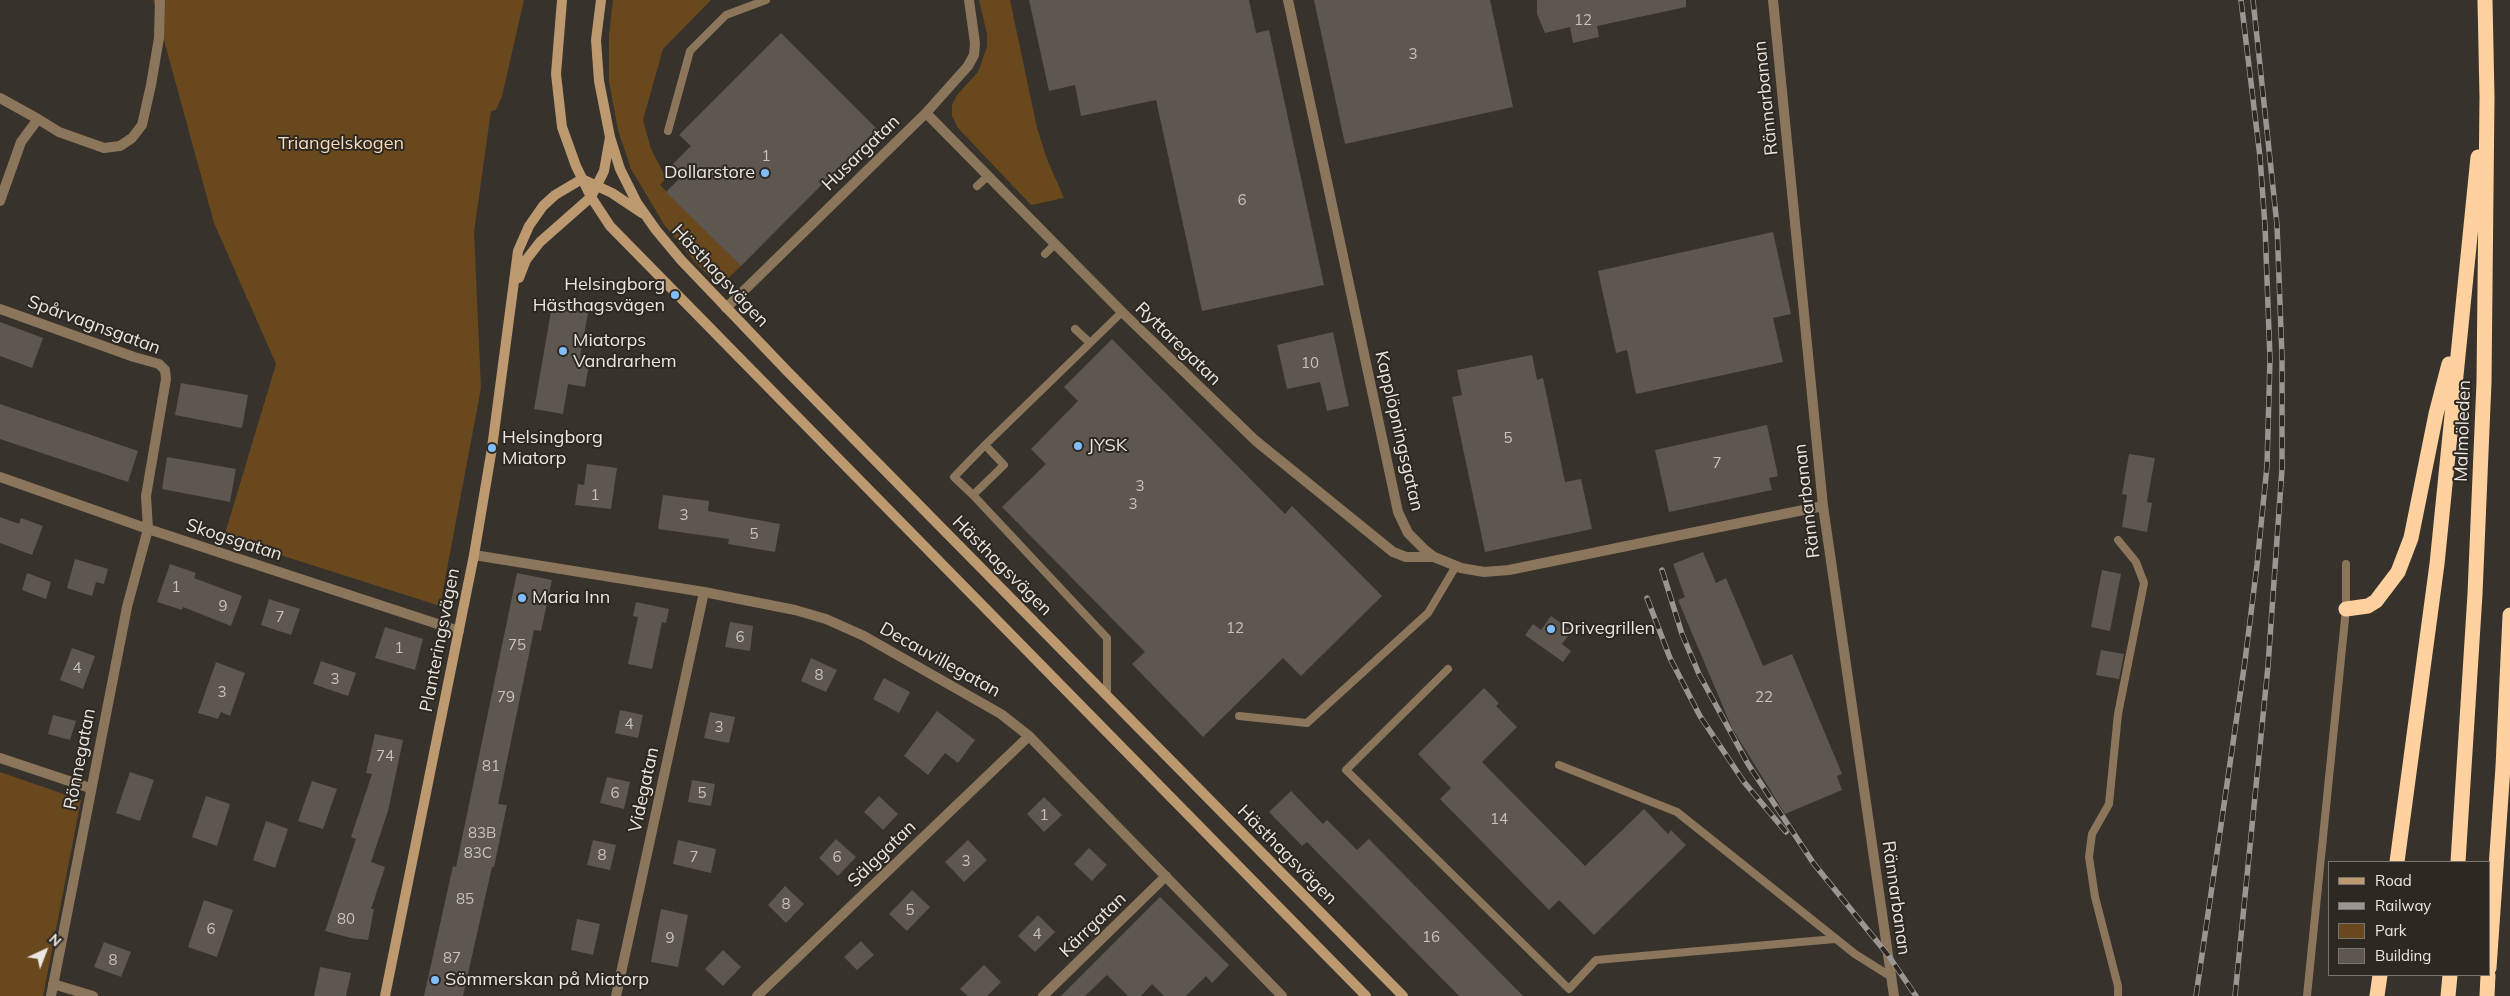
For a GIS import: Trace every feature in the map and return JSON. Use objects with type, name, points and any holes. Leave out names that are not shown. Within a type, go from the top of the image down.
[{"type":"highway","name":"Malmöleden","points":[[2458,861],[2472,641],[2484,382],[2485,0]]},
{"type":"highway","points":[[2397,861],[2437,564],[2486,73]]},
{"type":"highway","points":[[2346,609],[2368,606],[2376,601],[2391,584],[2404,559],[2411,538],[2436,414],[2460,324]]},
{"type":"highway","points":[[2490,954],[2503,767],[2510,615]]},
{"type":"highway","points":[[2377,996],[2380,976]]},
{"type":"highway","points":[[2448,996],[2450,976]]},
{"type":"highway","points":[[2487,996],[2488,976]]},
{"type":"main road","points":[[562,0],[556,54],[556,95],[567,143],[591,197],[610,226],[675,295],[1366,996]]},
{"type":"main road","name":"Planteringsvägen","points":[[515,288],[526,260],[540,242],[591,197],[598,186],[608,156],[610,137],[598,81],[596,40],[601,0]]},
{"type":"main road","name":"Hästhagsvägen","points":[[610,137],[625,179],[647,217],[668,245],[726,308],[1403,996]]},
{"type":"main road","points":[[582,179],[598,186],[647,217]]},
{"type":"main road","name":"Planteringsvägen","points":[[385,996],[474,555],[492,448],[515,288],[518,250],[528,226],[555,195],[582,179]]},
{"type":"street","points":[[0,98],[59,132],[104,148],[120,146],[132,138],[142,125],[159,38],[160,0]]},
{"type":"street","name":"Husargatan","points":[[726,308],[926,113],[968,66],[974,55],[975,43],[969,0]]},
{"type":"street","name":"Kapplöpningsgatan","points":[[1288,0],[1398,512],[1408,533],[1434,557],[1456,566],[1484,572],[1509,570],[1822,506]]},
{"type":"street","name":"Rännarbanan","points":[[1773,0],[1822,506],[1894,996]]},
{"type":"street","name":"Ryttaregatan","points":[[926,113],[1122,312],[1256,441],[1386,547],[1406,557],[1434,557]]},
{"type":"street","points":[[0,201],[21,142],[38,119]]},
{"type":"street","name":"Spårvagnsgatan","points":[[0,308],[134,357],[159,364],[165,370],[166,379],[146,496],[148,529]]},
{"type":"street","name":"Skogsgatan","points":[[0,477],[148,529],[459,631]]},
{"type":"street","name":"Rönnegatan","points":[[51,996],[90,788],[127,607],[148,529]]},
{"type":"street","name":"Decauvillegatan","points":[[474,555],[704,592],[795,610],[826,618],[864,636],[1001,714],[1029,736],[1282,996]]},
{"type":"street","name":"Videgatan","points":[[616,996],[704,592]]},
{"type":"street","name":"Sälggatan","points":[[757,996],[1029,736]]},
{"type":"street","points":[[0,758],[90,788]]},
{"type":"street","name":"Kärrgatan","points":[[1043,996],[1166,876]]},
{"type":"street","points":[[53,984],[93,996]]},
{"type":"lane","points":[[668,132],[690,51],[726,15],[766,0]]},
{"type":"lane","points":[[977,186],[988,176]]},
{"type":"lane","points":[[1045,254],[1055,244]]},
{"type":"lane","points":[[1107,696],[1107,638],[954,476],[1122,312]]},
{"type":"lane","points":[[1075,328],[1090,343]]},
{"type":"lane","points":[[973,495],[1004,465],[985,445]]},
{"type":"lane","points":[[2118,540],[2136,562],[2144,583],[2118,714],[2110,804],[2092,834],[2089,857],[2095,897],[2118,986],[2118,996]]},
{"type":"lane","points":[[2306,996],[2346,609],[2346,564]]},
{"type":"lane","points":[[1239,716],[1307,723],[1428,614],[1456,566]]},
{"type":"lane","points":[[1448,668],[1346,770],[1569,989],[1596,960],[1835,939]]},
{"type":"lane","points":[[1559,764],[1676,812],[1835,939],[1890,976]]},
{"type":"green space","name":"Triangelskogen","points":[[153,0],[524,0],[502,96],[496,110],[491,111],[474,232],[481,388],[440,606],[224,537],[276,364],[214,223]]},
{"type":"green space","points":[[613,0],[711,0],[663,49],[643,120],[651,149],[666,178],[660,185],[741,266],[726,280],[720,282],[712,279],[695,262],[665,226],[631,169],[618,130],[609,82],[609,35]]},
{"type":"green space","points":[[979,0],[1010,0],[1037,128],[1047,159],[1064,198],[1031,205],[958,128],[952,116],[952,105],[957,95],[978,72],[987,47],[987,34]]},
{"type":"green space","points":[[0,772],[81,800],[43,996],[0,996]]},
{"type":"building","points":[[1029,0],[1249,0],[1256,33],[1269,30],[1324,285],[1202,311],[1156,100],[1081,116],[1075,85],[1049,91]]},
{"type":"building","points":[[1314,0],[1490,0],[1513,107],[1345,144]]},
{"type":"building","points":[[1537,0],[1686,0],[1686,7],[1597,26],[1599,37],[1573,43],[1570,27],[1545,33],[1537,14]]},
{"type":"building","points":[[781,33],[877,129],[741,266],[666,192],[683,175],[672,165],[691,146],[679,135]]},
{"type":"building","points":[[1773,232],[1791,314],[1773,318],[1783,362],[1636,394],[1627,350],[1616,353],[1598,271]]},
{"type":"building","name":"Miatorps Vandrarhem","points":[[553,300],[575,303],[574,310],[588,313],[580,357],[590,359],[585,387],[568,384],[563,414],[534,409]]},
{"type":"building","points":[[0,322],[43,338],[32,368],[0,356]]},
{"type":"building","points":[[1333,332],[1349,406],[1327,411],[1320,382],[1287,389],[1277,345]]},
{"type":"building","points":[[1112,339],[1285,514],[1292,506],[1382,596],[1301,676],[1283,658],[1203,737],[1132,664],[1145,652],[1002,507],[1046,464],[1031,449],[1078,401],[1064,387]]},
{"type":"building","points":[[1532,355],[1537,380],[1543,378],[1565,482],[1581,479],[1592,529],[1485,552],[1452,397],[1462,395],[1457,370]]},
{"type":"building","points":[[181,383],[248,395],[242,428],[175,415]]},
{"type":"building","points":[[0,404],[138,451],[128,482],[0,439]]},
{"type":"building","points":[[1767,425],[1778,476],[1769,478],[1772,490],[1669,512],[1655,450]]},
{"type":"building","points":[[2129,454],[2155,458],[2147,502],[2152,503],[2147,532],[2122,527],[2127,495],[2122,494]]},
{"type":"building","points":[[167,457],[236,469],[230,502],[162,489]]},
{"type":"building","points":[[587,464],[617,468],[611,509],[575,505],[578,484],[584,485]]},
{"type":"building","points":[[663,495],[709,501],[708,511],[780,524],[775,552],[728,544],[729,539],[658,529]]},
{"type":"building","points":[[0,517],[19,524],[21,518],[43,526],[32,555],[0,543]]},
{"type":"building","points":[[1703,552],[1716,583],[1726,578],[1763,666],[1792,654],[1842,774],[1837,776],[1842,790],[1785,814],[1732,728],[1678,600],[1685,597],[1673,564]]},
{"type":"building","points":[[75,559],[108,569],[104,584],[96,582],[92,596],[67,588]]},
{"type":"building","points":[[170,564],[196,573],[194,578],[242,596],[231,626],[183,607],[182,610],[157,602]]},
{"type":"building","points":[[2102,570],[2121,574],[2110,631],[2091,627]]},
{"type":"building","points":[[27,573],[51,582],[46,599],[22,590]]},
{"type":"building","points":[[517,573],[552,580],[541,631],[534,630],[498,804],[507,805],[494,867],[492,867],[463,996],[424,996],[453,866],[456,867]]},
{"type":"building","points":[[269,599],[300,609],[291,635],[261,625]]},
{"type":"building","points":[[636,602],[669,609],[666,623],[662,622],[652,669],[628,664],[638,617],[633,616]]},
{"type":"building","points":[[1551,616],[1572,631],[1562,644],[1571,651],[1563,662],[1525,635],[1533,624],[1541,630]]},
{"type":"building","points":[[730,622],[753,626],[750,651],[725,647]]},
{"type":"building","points":[[385,627],[423,639],[415,670],[375,658]]},
{"type":"building","points":[[72,648],[95,656],[83,689],[60,680]]},
{"type":"building","points":[[2101,650],[2124,654],[2119,679],[2096,675]]},
{"type":"building","points":[[811,658],[837,670],[826,692],[801,681]]},
{"type":"building","points":[[321,661],[356,673],[348,696],[313,684]]},
{"type":"building","points":[[216,662],[245,673],[230,716],[221,712],[218,719],[198,713]]},
{"type":"building","points":[[884,678],[910,692],[899,713],[873,699]]},
{"type":"building","points":[[1484,688],[1499,703],[1496,706],[1517,727],[1482,762],[1585,866],[1644,809],[1668,834],[1671,830],[1686,845],[1594,935],[1559,900],[1549,910],[1440,799],[1451,788],[1418,754]]},
{"type":"building","points":[[620,710],[643,715],[638,738],[615,733]]},
{"type":"building","points":[[937,711],[975,740],[958,763],[945,753],[928,775],[904,756]]},
{"type":"building","points":[[710,712],[735,717],[729,743],[704,738]]},
{"type":"building","points":[[53,715],[76,721],[70,740],[48,734]]},
{"type":"building","points":[[375,734],[403,740],[388,811],[371,862],[385,867],[371,909],[374,909],[368,940],[351,938],[325,931],[356,839],[351,837],[372,774],[366,773]]},
{"type":"building","points":[[130,772],[154,780],[140,821],[116,813]]},
{"type":"building","points":[[607,777],[630,782],[624,809],[600,803]]},
{"type":"building","points":[[692,780],[715,784],[711,806],[688,802]]},
{"type":"building","points":[[312,781],[337,789],[323,829],[298,821]]},
{"type":"building","points":[[1291,791],[1323,824],[1327,820],[1357,850],[1369,839],[1523,996],[1459,996],[1307,842],[1302,846],[1269,812]]},
{"type":"building","points":[[206,796],[230,804],[217,846],[192,837]]},
{"type":"building","points":[[879,796],[898,814],[883,830],[864,812]]},
{"type":"building","points":[[1044,797],[1062,815],[1044,832],[1027,814]]},
{"type":"building","points":[[266,821],[288,829],[275,868],[253,860]]},
{"type":"building","points":[[836,839],[856,857],[838,876],[819,858]]},
{"type":"building","points":[[593,840],[616,845],[610,870],[587,865]]},
{"type":"building","points":[[678,840],[716,849],[711,873],[673,864]]},
{"type":"building","points":[[968,840],[987,860],[964,882],[945,862]]},
{"type":"building","points":[[1089,848],[1107,865],[1092,881],[1074,864]]},
{"type":"building","points":[[785,886],[804,904],[786,923],[768,905]]},
{"type":"building","points":[[912,890],[930,907],[907,931],[889,914]]},
{"type":"building","points":[[1160,897],[1229,965],[1212,983],[1206,976],[1186,996],[1164,996],[1152,984],[1141,996],[1128,996],[1107,975],[1085,996],[1061,996]]},
{"type":"building","points":[[204,900],[233,910],[217,957],[188,947]]},
{"type":"building","points":[[661,909],[688,915],[678,967],[651,962]]},
{"type":"building","points":[[1038,915],[1055,932],[1035,952],[1018,936]]},
{"type":"building","points":[[577,919],[600,924],[593,955],[571,950]]},
{"type":"building","points":[[861,941],[874,955],[857,970],[844,957]]},
{"type":"building","points":[[104,942],[131,952],[121,977],[94,967]]},
{"type":"building","points":[[723,950],[741,967],[723,986],[705,969]]},
{"type":"building","points":[[984,965],[1001,982],[987,996],[968,996],[960,989]]},
{"type":"building","points":[[320,967],[351,973],[346,996],[314,996]]},
{"type":"railway","points":[[2196,996],[2245,661],[2267,466],[2270,359],[2265,226],[2260,157],[2241,0]]},
{"type":"railway","points":[[2235,996],[2268,666],[2282,469],[2282,357],[2277,225],[2253,0]]},
{"type":"railway","points":[[1662,570],[1682,634],[1699,674],[1748,764],[1814,864],[1888,955],[1916,996]]},
{"type":"railway","points":[[1647,598],[1670,658],[1700,716],[1744,782],[1786,832]]},
{"type":"place","name":"Dollarstore","points":[[765,173]]},
{"type":"place","name":"Helsingborg Hästhagsvägen","points":[[675,295]]},
{"type":"place","name":"Miatorps Vandrarhem","points":[[563,351]]},
{"type":"place","name":"JYSK","points":[[1078,446]]},
{"type":"place","name":"Helsingborg Miatorp","points":[[492,448]]},
{"type":"place","name":"Maria Inn","points":[[522,598]]},
{"type":"place","name":"Drivegrillen","points":[[1551,629]]},
{"type":"place","name":"Sömmerskan på Miatorp","points":[[435,980]]}]
